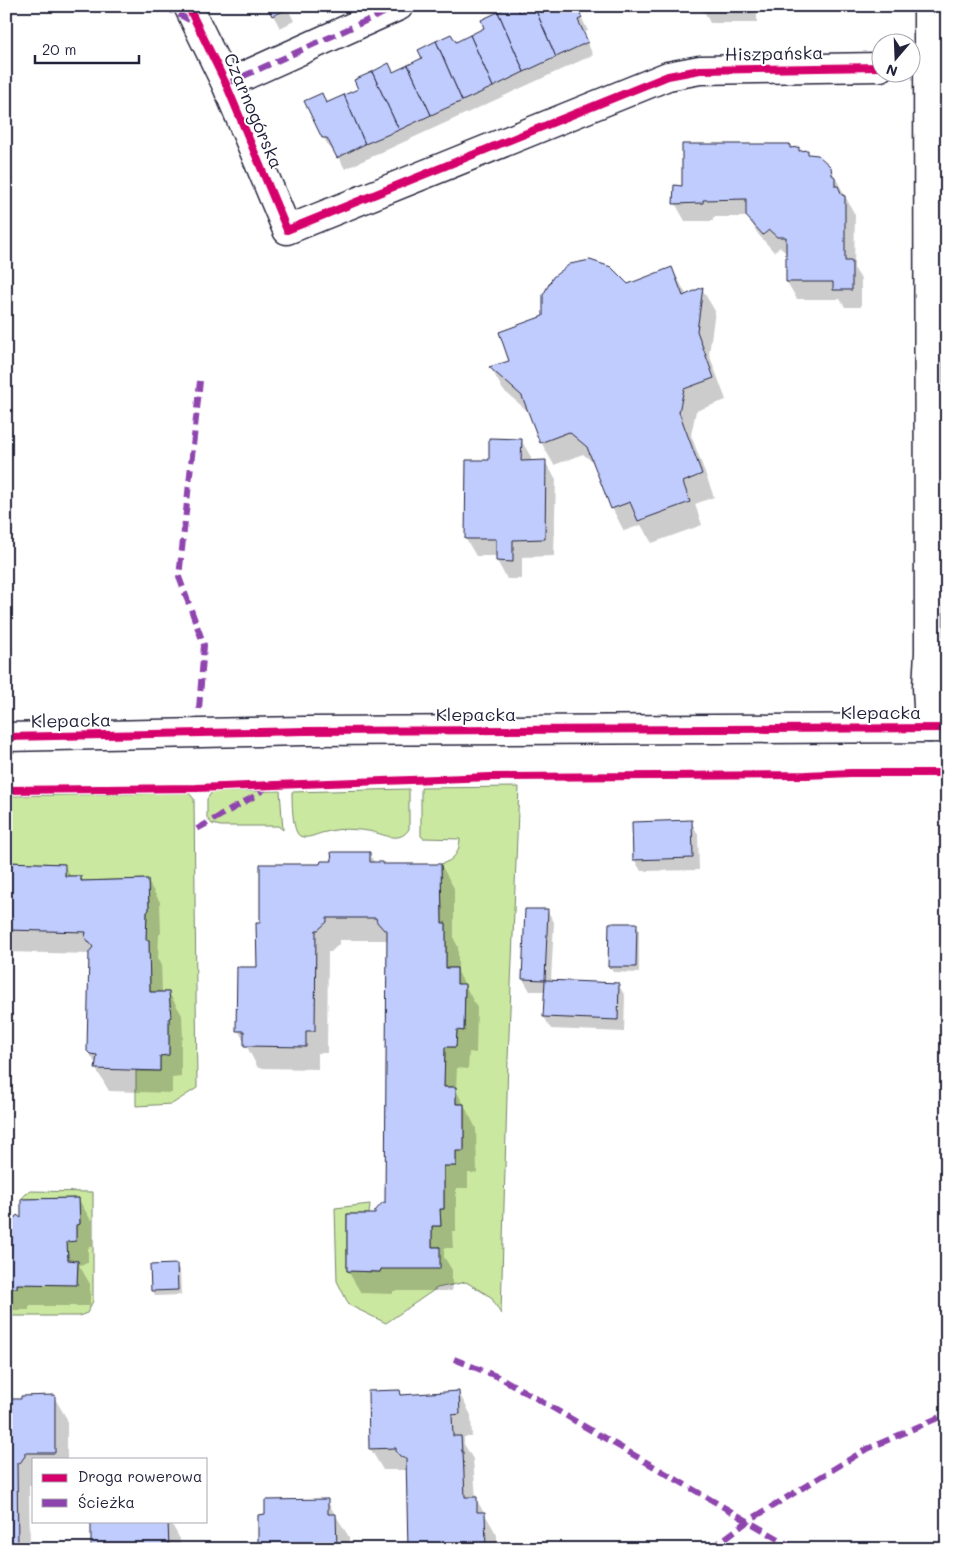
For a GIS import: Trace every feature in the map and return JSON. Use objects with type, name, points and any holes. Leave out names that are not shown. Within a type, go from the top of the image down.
[{"type":"street","name":"Czarnogórska","points":[[188,6],[226,84],[287,230]]},
{"type":"street","points":[[226,84],[400,6]]},
{"type":"street","points":[[928,6],[930,652],[927,687],[938,728]]},
{"type":"street","name":"Hiszpańska","points":[[287,230],[668,76],[700,70],[870,67]]},
{"type":"street","name":"Klepacka","points":[[6,737],[304,731],[938,728]]},
{"type":"green space","points":[[519,787],[508,1059],[501,1314],[491,1297],[466,1282],[437,1288],[386,1323],[349,1305],[337,1281],[335,1208],[370,1204],[369,1214],[347,1214],[347,1271],[380,1272],[381,1269],[440,1247],[432,1247],[432,1226],[441,1226],[440,1209],[444,1209],[444,1166],[456,1166],[456,1151],[464,1150],[464,1104],[456,1104],[456,1087],[444,1087],[445,1047],[456,1047],[457,1030],[464,1030],[465,985],[457,984],[457,968],[446,968],[446,924],[442,923],[441,864],[453,858],[459,848],[460,839],[423,838],[421,836],[421,788]]},
{"type":"green space","points":[[409,789],[409,829],[400,836],[390,837],[368,831],[347,829],[303,837],[295,829],[292,792]]},
{"type":"green space","points":[[280,791],[283,830],[278,826],[221,826],[212,824],[207,818],[207,799],[212,792]]},
{"type":"green space","points":[[189,793],[194,799],[197,1088],[172,1104],[136,1106],[136,1071],[160,1071],[160,1056],[169,1054],[169,1018],[171,1016],[169,992],[150,992],[149,940],[146,940],[147,912],[149,910],[148,879],[81,881],[81,876],[65,876],[64,864],[6,862],[6,796]]},
{"type":"green space","points":[[29,1191],[93,1192],[93,1301],[87,1313],[79,1316],[6,1316],[6,1288],[17,1288],[17,1284],[77,1284],[78,1261],[68,1260],[67,1242],[76,1240],[76,1225],[80,1224],[79,1198],[21,1199]]},
{"type":"building","points":[[267,6],[287,6],[288,9],[272,16]]},
{"type":"building","points":[[510,6],[516,6],[519,12],[534,6],[556,57],[524,72],[498,12]]},
{"type":"building","points":[[534,6],[576,6],[582,18],[578,20],[588,42],[556,57]]},
{"type":"building","points":[[702,6],[751,6],[751,12],[702,11]]},
{"type":"building","points":[[498,12],[524,72],[493,87],[470,35],[484,28],[481,20]]},
{"type":"building","points":[[451,34],[456,42],[470,35],[493,87],[462,101],[436,41]]},
{"type":"building","points":[[436,41],[462,101],[431,115],[408,65],[422,58],[418,50]]},
{"type":"building","points":[[389,63],[393,72],[408,65],[431,115],[399,130],[372,72]]},
{"type":"building","points":[[372,72],[399,130],[365,144],[344,95],[358,89],[354,80]]},
{"type":"building","points":[[322,93],[326,103],[344,95],[365,144],[337,158],[327,138],[322,138],[304,101]]},
{"type":"building","points":[[682,144],[790,144],[790,148],[799,147],[799,151],[808,150],[808,154],[818,155],[831,167],[832,175],[835,177],[835,186],[838,186],[842,195],[845,196],[845,261],[852,261],[852,290],[833,290],[833,282],[786,282],[786,237],[777,237],[769,230],[763,235],[746,216],[746,199],[703,200],[703,203],[673,204],[674,185],[682,186]]},
{"type":"building","points":[[590,260],[611,267],[628,284],[672,267],[683,296],[703,287],[697,331],[714,378],[684,389],[679,412],[702,474],[683,482],[690,502],[638,521],[630,502],[611,509],[587,447],[569,432],[540,443],[522,396],[489,367],[509,361],[499,332],[543,316],[543,295],[553,277],[570,264]]},
{"type":"building","points":[[489,438],[522,439],[521,461],[546,460],[545,539],[513,540],[513,562],[496,561],[496,539],[465,539],[466,460],[489,460]]},
{"type":"building","points":[[692,820],[693,858],[633,860],[632,822]]},
{"type":"building","points":[[331,852],[370,852],[370,862],[383,862],[383,864],[441,864],[442,923],[446,923],[446,968],[457,968],[457,984],[465,984],[464,1031],[457,1030],[456,1047],[445,1047],[444,1087],[456,1087],[456,1104],[464,1104],[464,1151],[456,1151],[456,1166],[444,1166],[444,1209],[440,1209],[441,1226],[432,1226],[432,1247],[440,1247],[440,1269],[381,1269],[380,1272],[347,1271],[347,1214],[375,1214],[375,1211],[383,1202],[385,1203],[387,930],[384,930],[376,918],[327,918],[327,922],[316,930],[315,1031],[306,1031],[306,1047],[244,1046],[244,1031],[236,1031],[237,967],[257,967],[256,923],[260,923],[260,864],[320,864],[321,861],[332,861]]},
{"type":"building","points":[[6,862],[65,864],[65,876],[81,876],[81,881],[148,879],[149,910],[147,912],[146,940],[149,940],[150,992],[169,992],[171,1017],[169,1018],[169,1055],[160,1056],[160,1071],[95,1069],[97,1055],[90,1054],[87,1051],[89,952],[93,947],[85,937],[86,932],[6,930]]},
{"type":"building","points":[[525,909],[548,909],[545,980],[522,979]]},
{"type":"building","points":[[609,923],[637,923],[636,967],[608,967]]},
{"type":"building","points":[[545,980],[619,983],[618,1020],[543,1017]]},
{"type":"building","points":[[79,1198],[80,1224],[76,1225],[76,1241],[67,1242],[68,1260],[78,1261],[77,1285],[17,1284],[17,1288],[6,1288],[6,1225],[10,1227],[17,1215],[21,1218],[21,1199]]},
{"type":"building","points":[[177,1264],[178,1290],[151,1291],[150,1265]]},
{"type":"building","points":[[400,1390],[401,1395],[459,1391],[460,1414],[452,1415],[453,1436],[461,1436],[465,1497],[477,1497],[477,1512],[485,1512],[486,1549],[408,1549],[406,1458],[400,1456],[396,1448],[369,1449],[368,1391]]},
{"type":"building","points":[[55,1395],[55,1453],[25,1453],[20,1463],[17,1463],[18,1549],[6,1549],[6,1399],[21,1399],[21,1396]]},
{"type":"building","points":[[328,1499],[328,1514],[336,1514],[337,1549],[258,1549],[258,1515],[265,1514],[265,1500]]},
{"type":"building","points":[[91,1522],[168,1522],[169,1549],[91,1549]]},
{"type":"marked path","points":[[163,6],[195,23]]},
{"type":"marked path","points":[[226,84],[399,6]]},
{"type":"marked path","points":[[199,709],[204,645],[179,577],[200,381]]},
{"type":"marked path","points":[[197,829],[253,797],[268,786]]},
{"type":"marked path","points":[[454,1359],[501,1378],[796,1549]]},
{"type":"marked path","points":[[711,1549],[748,1521],[865,1450],[947,1414]]},
{"type":"cycle path","points":[[188,6],[226,84],[287,230],[668,76],[700,70],[870,67]]},
{"type":"cycle path","points":[[6,737],[304,731],[947,728]]},
{"type":"cycle path","points":[[6,790],[196,788],[491,777],[947,773]]}]
